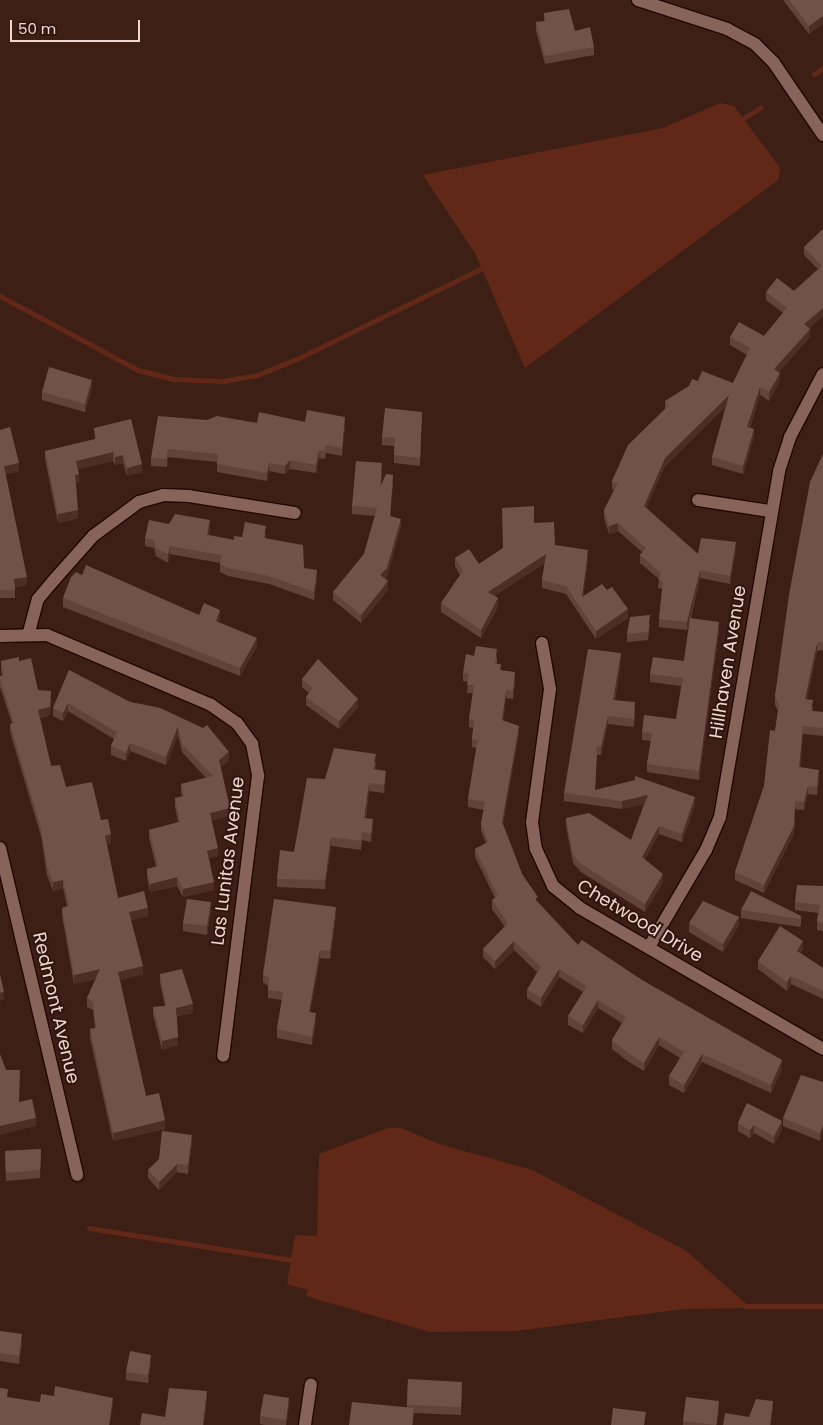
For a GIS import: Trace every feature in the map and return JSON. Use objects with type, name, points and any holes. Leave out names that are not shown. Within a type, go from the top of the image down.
[{"type":"street","points":[[638,0],[727,29],[755,44],[774,63],[823,135]]},
{"type":"street","name":"Hillhaven Avenue","points":[[649,947],[706,850],[720,817],[770,511],[783,454],[823,374]]},
{"type":"street","points":[[0,636],[29,632],[38,599],[54,580],[93,536],[140,502],[163,495],[189,496],[295,513]]},
{"type":"street","points":[[698,500],[770,511]]},
{"type":"street","name":"Las Lunitas Avenue","points":[[29,632],[47,636],[211,705],[237,723],[252,744],[258,776],[223,1056]]},
{"type":"street","name":"Chetwood Drive","points":[[542,643],[550,689],[533,805],[536,849],[545,873],[566,898],[823,1049]]},
{"type":"street","name":"Redmont Avenue","points":[[0,848],[77,1175]]},
{"type":"street","points":[[305,1425],[311,1384]]},
{"type":"shaded area","points":[[720,103],[734,106],[780,168],[778,180],[525,368],[475,253],[423,175],[663,128]]},
{"type":"shaded area","points":[[388,1128],[401,1128],[439,1144],[532,1170],[685,1250],[751,1308],[684,1309],[515,1331],[430,1332],[306,1296],[308,1290],[287,1284],[295,1235],[317,1236],[319,1154]]},
{"type":"building","points":[[789,0],[823,0],[823,16],[809,26]]},
{"type":"building","points":[[569,9],[575,31],[590,27],[594,47],[545,56],[536,22],[546,21],[544,13]]},
{"type":"building","points":[[823,229],[823,308],[804,324],[810,329],[774,369],[780,373],[769,392],[760,387],[747,427],[754,429],[743,466],[712,457],[729,395],[665,458],[644,506],[698,554],[701,538],[736,542],[730,576],[700,570],[687,622],[659,619],[663,582],[658,579],[661,573],[640,555],[646,548],[618,523],[609,526],[604,510],[618,483],[612,481],[628,445],[668,406],[665,401],[689,386],[692,379],[698,381],[702,371],[733,383],[750,348],[730,337],[739,322],[764,336],[787,308],[766,292],[777,278],[794,291],[822,266],[804,247]]},
{"type":"building","points":[[49,367],[92,380],[85,404],[42,392]]},
{"type":"building","points":[[385,408],[422,412],[420,458],[394,455],[395,438],[382,437]]},
{"type":"building","points":[[307,410],[345,417],[342,448],[326,445],[325,451],[319,450],[316,465],[290,460],[285,466],[269,463],[267,473],[217,464],[218,454],[168,449],[167,459],[151,458],[158,416],[207,420],[217,416],[257,423],[259,412],[305,422]]},
{"type":"building","points":[[131,419],[142,464],[127,468],[123,455],[115,457],[113,452],[76,461],[79,474],[75,475],[78,510],[58,514],[45,451],[96,439],[94,428]]},
{"type":"building","points":[[10,427],[19,463],[4,466],[27,577],[14,579],[15,590],[0,590],[0,430]]},
{"type":"building","points":[[823,454],[823,642],[817,643],[805,699],[813,700],[811,711],[823,712],[823,728],[803,726],[799,767],[819,770],[817,787],[808,786],[804,802],[795,801],[794,826],[764,885],[735,872],[764,786],[770,730],[775,731],[779,705],[775,696],[789,595],[810,482]]},
{"type":"building","points":[[356,461],[382,463],[380,487],[386,474],[393,475],[390,516],[401,519],[387,568],[380,575],[388,581],[361,615],[333,592],[364,554],[377,508],[352,506]]},
{"type":"building","points":[[534,506],[534,523],[554,522],[555,545],[588,550],[582,597],[602,584],[607,590],[612,587],[628,609],[596,631],[566,586],[542,580],[546,554],[488,592],[498,598],[481,630],[441,603],[463,571],[455,558],[469,549],[479,564],[503,548],[502,508]]},
{"type":"building","points":[[175,514],[210,520],[207,535],[234,540],[234,536],[242,537],[245,522],[266,526],[264,538],[303,545],[304,568],[317,570],[314,592],[269,576],[228,568],[220,564],[222,555],[170,546],[168,554],[156,548],[154,540],[145,538],[149,520],[169,524]]},
{"type":"building","points":[[86,565],[199,615],[204,603],[220,610],[216,621],[257,638],[240,668],[63,598],[71,577],[76,572],[82,575]]},
{"type":"building","points":[[650,615],[648,632],[627,634],[630,617]]},
{"type":"building","points":[[690,618],[719,622],[699,771],[647,764],[652,733],[642,732],[644,715],[676,719],[683,678],[650,674],[653,657],[684,661]]},
{"type":"building","points":[[476,646],[497,649],[495,664],[501,664],[500,670],[515,672],[513,691],[506,690],[502,720],[519,726],[502,822],[522,874],[538,897],[535,899],[578,945],[582,940],[642,980],[782,1060],[771,1085],[702,1054],[684,1085],[669,1076],[684,1052],[659,1037],[644,1063],[629,1054],[612,1040],[626,1017],[598,1000],[583,1025],[568,1016],[587,986],[559,969],[541,998],[527,990],[541,967],[514,941],[495,961],[483,949],[508,923],[492,900],[498,896],[475,849],[488,842],[481,823],[485,802],[468,799],[478,740],[472,739],[474,720],[469,719],[474,685],[467,685],[469,674],[463,673],[466,654],[474,656]]},
{"type":"building","points":[[588,649],[621,653],[613,700],[635,702],[634,719],[608,716],[601,747],[597,746],[595,790],[635,780],[635,776],[695,797],[682,834],[659,826],[642,857],[663,874],[645,904],[581,864],[573,855],[566,818],[589,813],[631,840],[648,795],[622,801],[564,793]]},
{"type":"building","points":[[19,657],[19,661],[31,658],[38,690],[51,691],[50,707],[38,710],[51,766],[60,765],[66,787],[92,782],[101,820],[108,819],[111,834],[105,836],[118,898],[144,891],[148,908],[129,912],[143,966],[118,972],[146,1096],[159,1093],[165,1120],[113,1133],[90,1029],[96,1028],[93,1002],[87,998],[100,969],[74,975],[62,908],[69,906],[63,880],[53,882],[47,866],[41,828],[10,724],[14,723],[0,679],[0,676],[4,675],[1,661]]},
{"type":"building","points":[[318,659],[358,699],[339,721],[306,697],[313,688],[302,679]]},
{"type":"building","points":[[69,670],[130,702],[160,708],[203,728],[207,725],[229,752],[219,760],[230,808],[210,813],[218,848],[207,851],[214,882],[183,889],[177,877],[150,884],[147,869],[158,866],[149,830],[180,822],[175,798],[184,796],[181,784],[213,776],[182,744],[178,726],[166,757],[130,743],[126,753],[111,746],[117,732],[68,703],[63,713],[53,708]]},
{"type":"building","points":[[334,748],[376,754],[373,769],[386,771],[384,785],[369,783],[364,818],[373,819],[371,834],[362,832],[361,841],[331,837],[325,880],[277,879],[280,850],[294,852],[307,778],[325,779]]},
{"type":"building","points":[[797,885],[823,886],[823,923],[817,922],[820,905],[795,902]]},
{"type":"building","points":[[751,891],[801,916],[800,919],[741,910]]},
{"type":"building","points":[[187,899],[211,902],[207,926],[183,923]]},
{"type":"building","points":[[274,899],[336,907],[330,951],[320,950],[309,1012],[316,1013],[312,1037],[277,1029],[283,992],[268,990],[269,978],[263,974]]},
{"type":"building","points":[[703,901],[739,917],[723,944],[689,923]]},
{"type":"building","points":[[780,926],[803,941],[797,951],[823,968],[823,991],[791,976],[787,982],[758,961]]},
{"type":"building","points":[[182,969],[193,1004],[176,1008],[178,1037],[162,1041],[153,1007],[166,1006],[160,974]]},
{"type":"building","points":[[0,974],[4,992],[0,993]]},
{"type":"building","points":[[0,1054],[6,1070],[20,1070],[19,1102],[32,1099],[36,1118],[0,1126]]},
{"type":"building","points":[[801,1075],[823,1082],[823,1125],[820,1133],[783,1118]]},
{"type":"building","points":[[747,1103],[782,1121],[774,1136],[754,1125],[750,1130],[738,1123]]},
{"type":"building","points":[[162,1131],[192,1135],[188,1165],[177,1164],[159,1182],[148,1170],[159,1159]]},
{"type":"building","points":[[41,1149],[40,1170],[6,1173],[5,1151]]},
{"type":"building","points":[[0,1331],[22,1334],[19,1356],[0,1353]]},
{"type":"building","points":[[130,1351],[151,1355],[148,1375],[126,1372]]},
{"type":"building","points":[[408,1379],[462,1382],[461,1407],[407,1405]]},
{"type":"building","points":[[55,1386],[113,1398],[109,1425],[0,1425],[0,1388],[8,1389],[7,1397],[40,1402],[41,1394],[54,1396]]},
{"type":"building","points":[[169,1388],[207,1391],[203,1425],[140,1425],[142,1413],[165,1417]]},
{"type":"building","points":[[264,1394],[289,1398],[286,1420],[260,1416]]},
{"type":"building","points":[[686,1397],[719,1401],[716,1425],[683,1421]]},
{"type":"building","points":[[756,1399],[773,1401],[770,1425],[723,1425],[725,1413],[749,1417]]},
{"type":"building","points":[[352,1402],[414,1408],[412,1425],[349,1425]]},
{"type":"building","points":[[613,1408],[646,1412],[644,1425],[611,1425]]},
{"type":"waterway","points":[[814,74],[823,68]]},
{"type":"waterway","points":[[739,121],[760,108]]},
{"type":"waterway","points":[[0,296],[138,370],[174,379],[223,381],[257,375],[299,358],[482,268]]},
{"type":"waterway","points":[[89,1228],[291,1260]]},
{"type":"waterway","points":[[744,1306],[823,1306]]}]
